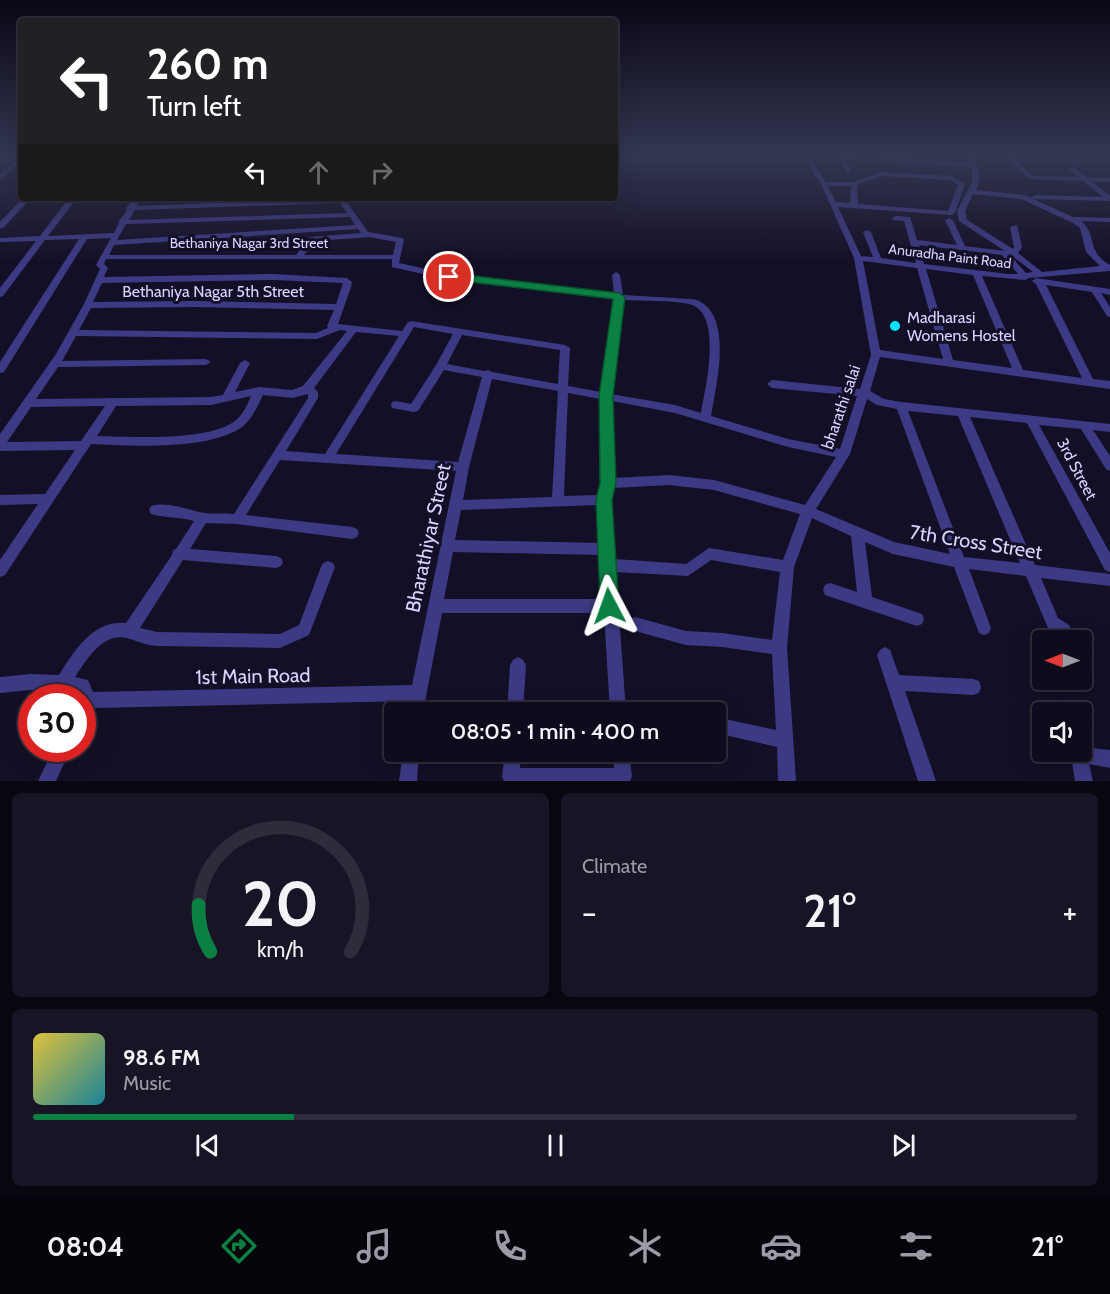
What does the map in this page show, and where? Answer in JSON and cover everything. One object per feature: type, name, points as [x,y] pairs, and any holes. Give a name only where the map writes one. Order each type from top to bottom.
[{"type":"street","name":"bharathi salai","points":[[787,781],[779,648],[787,567],[808,511],[844,454],[865,393],[875,353],[858,258],[827,190]]},
{"type":"street","points":[[854,190],[854,206]]},
{"type":"street","points":[[962,190],[950,216],[962,248]]},
{"type":"street","points":[[1089,382],[1040,278],[1014,253],[963,221],[961,211],[973,192],[1022,197],[1072,219],[1084,227],[1090,252],[1108,268]]},
{"type":"street","points":[[1036,197],[1110,199]]},
{"type":"street","points":[[0,226],[24,201]]},
{"type":"street","points":[[0,294],[71,201]]},
{"type":"street","points":[[0,445],[75,333],[100,280],[104,268],[100,265],[135,201]]},
{"type":"street","points":[[130,207],[288,201]]},
{"type":"street","points":[[342,201],[364,234],[398,239],[400,242],[395,256],[395,265],[449,277],[701,304],[706,310],[717,337],[706,416]]},
{"type":"street","points":[[833,204],[950,216]]},
{"type":"street","points":[[122,222],[351,215]]},
{"type":"street","points":[[896,218],[908,219],[949,363]]},
{"type":"street","points":[[1072,219],[1110,220]]},
{"type":"street","points":[[0,240],[84,237],[113,239],[359,227]]},
{"type":"street","points":[[1014,227],[1018,247],[1014,253]]},
{"type":"street","points":[[867,231],[878,261]]},
{"type":"street","points":[[299,256],[312,238],[370,235]]},
{"type":"street","points":[[0,370],[84,237]]},
{"type":"street","points":[[914,242],[1004,253],[1025,277]]},
{"type":"street","name":"Bethaniya Nagar 3rd Street","points":[[104,257],[395,256]]},
{"type":"street","name":"Anuradha Paint Road","points":[[858,258],[1009,277],[1040,278],[1108,268]]},
{"type":"street","points":[[976,273],[1020,372]]},
{"type":"street","points":[[616,275],[619,297],[606,396],[608,483],[604,500],[609,606],[617,702]]},
{"type":"street","points":[[100,280],[251,277],[344,280],[348,284],[332,326],[336,328]]},
{"type":"street","points":[[1009,277],[1040,278],[1110,292]]},
{"type":"street","points":[[1095,290],[1110,314]]},
{"type":"street","name":"Bethaniya Nagar 5th Street","points":[[88,306],[195,304],[338,307]]},
{"type":"street","points":[[75,333],[317,336],[336,328],[408,329],[459,332],[565,348],[561,387],[558,502]]},
{"type":"street","points":[[28,403],[211,401],[259,391],[293,394],[307,388],[354,328]]},
{"type":"street","points":[[328,458],[408,329]]},
{"type":"street","points":[[396,405],[414,408],[441,366],[459,332]]},
{"type":"street","points":[[875,353],[1110,385]]},
{"type":"street","points":[[57,363],[206,362]]},
{"type":"street","points":[[228,396],[245,363]]},
{"type":"street","points":[[441,366],[488,373],[706,416],[788,444],[844,454]]},
{"type":"street","name":"Bharathiyar Street","points":[[416,702],[463,467],[488,373]]},
{"type":"street","points":[[772,384],[865,393],[881,402],[901,406],[1110,428]]},
{"type":"street","points":[[237,519],[313,398],[313,392],[307,388]]},
{"type":"street","points":[[0,445],[132,441],[222,433],[240,423],[259,391]]},
{"type":"street","points":[[0,571],[114,401]]},
{"type":"street","points":[[901,406],[984,628]]},
{"type":"street","points":[[962,412],[1053,623],[1064,630]]},
{"type":"street","name":"3rd Street","points":[[1031,420],[1110,566]]},
{"type":"street","points":[[1084,425],[1110,466]]},
{"type":"street","points":[[276,455],[463,467]]},
{"type":"street","name":"7th Cross Street","points":[[608,483],[669,480],[714,485],[808,511],[893,548],[958,562],[1110,580]]},
{"type":"street","points":[[0,500],[49,499]]},
{"type":"street","points":[[456,505],[604,500]]},
{"type":"street","points":[[155,510],[181,512],[203,518],[237,519],[352,533]]},
{"type":"street","points":[[130,631],[203,518]]},
{"type":"street","points":[[857,531],[865,601]]},
{"type":"street","points":[[448,546],[606,549]]},
{"type":"street","points":[[178,554],[276,562]]},
{"type":"street","points":[[607,565],[688,570],[709,554],[787,567]]},
{"type":"street","points":[[63,682],[97,637],[117,628],[142,637],[157,639],[280,641],[291,638],[304,630],[328,567]]},
{"type":"street","points":[[830,590],[917,619]]},
{"type":"street","points":[[436,606],[609,606]]},
{"type":"street","points":[[635,624],[686,638],[722,640],[779,648]]},
{"type":"street","points":[[885,655],[927,781]]},
{"type":"street","points":[[516,702],[518,665]]},
{"type":"street","points":[[0,685],[63,682],[72,684]]},
{"type":"street","points":[[894,682],[973,687]]},
{"type":"street","name":"1st Main Road","points":[[96,706],[417,693]]},
{"type":"street","points":[[726,727],[784,740]]},
{"type":"street","points":[[1084,781],[1079,756],[1110,759]]},
{"type":"street","points":[[47,781],[56,762]]},
{"type":"street","points":[[408,781],[410,762]]},
{"type":"street","points":[[512,762],[511,777],[566,779],[623,776],[622,762]]},
{"type":"place","name":"Madharasi Womens Hostel","points":[[895,326]]},
{"type":"route","points":[[449,277],[619,297],[606,388],[608,483],[604,500],[609,606]]}]
